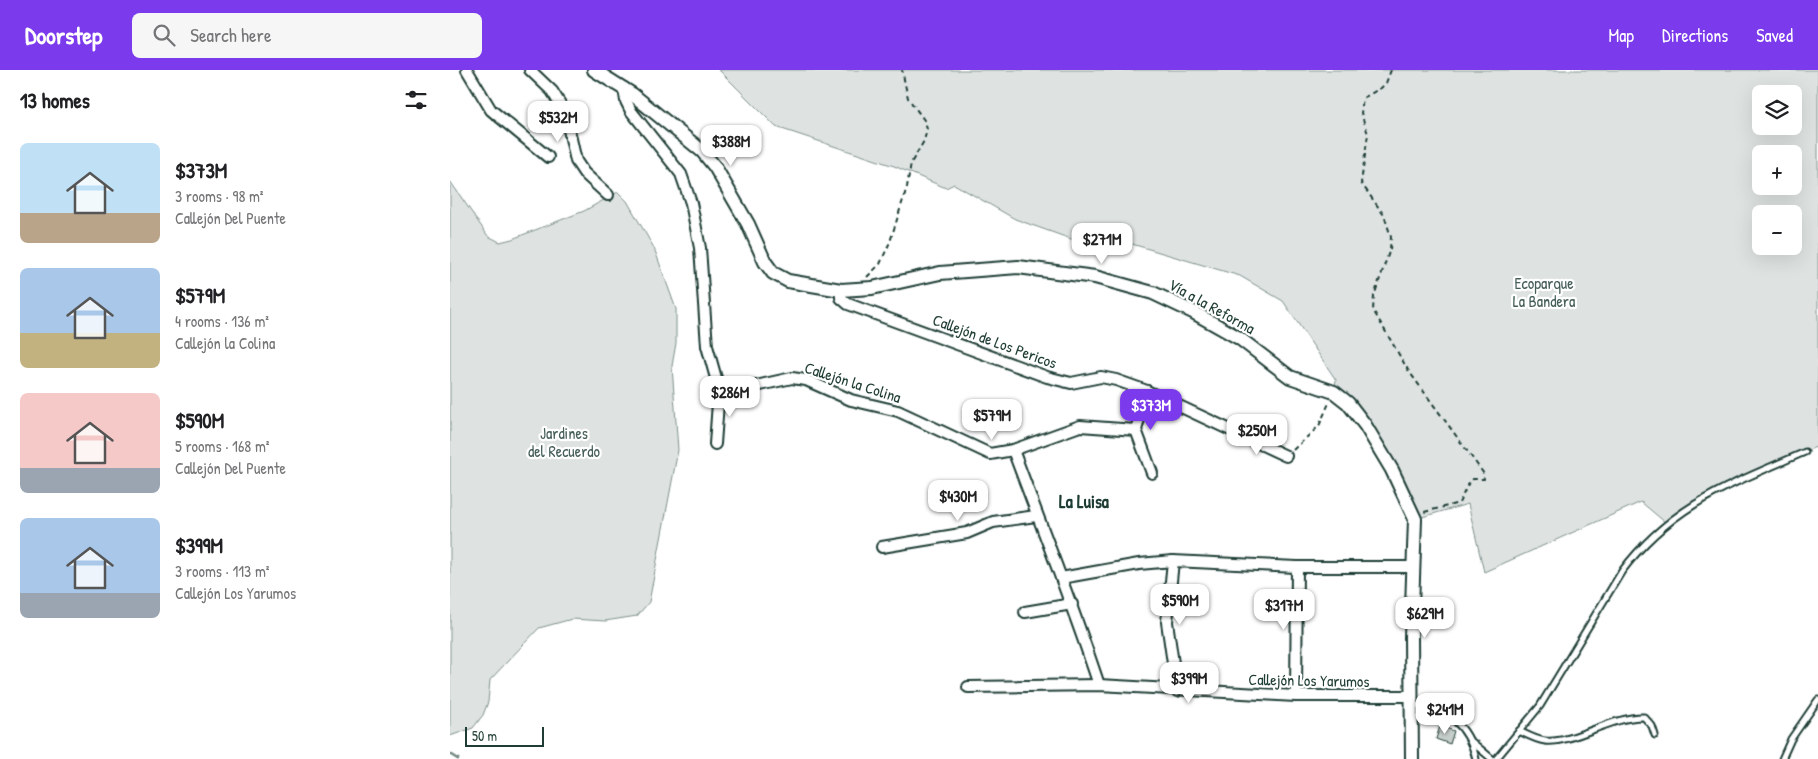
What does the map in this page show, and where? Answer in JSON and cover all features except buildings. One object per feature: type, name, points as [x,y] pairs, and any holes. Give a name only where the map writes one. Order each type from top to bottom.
[{"type":"street","points":[[467,70],[490,110],[548,157]]},
{"type":"street","points":[[530,70],[552,91],[565,112],[576,161],[584,173],[608,195]]},
{"type":"street","name":"Vía a la Reforma","points":[[594,70],[624,88],[702,151],[715,166],[773,273],[788,281],[840,290],[872,288],[940,273],[1018,267],[1095,277],[1153,293],[1239,338],[1290,377],[1334,392],[1348,402],[1365,425],[1414,514],[1410,701],[1412,759]]},
{"type":"street","points":[[624,88],[626,101],[631,111],[681,174],[691,204],[700,248],[707,346],[719,389],[715,444]]},
{"type":"street","name":"Callejón de Los Pericos","points":[[840,290],[841,298],[848,304],[1047,377],[1070,383],[1101,377],[1146,390],[1286,456]]},
{"type":"street","name":"Callejón la Colina","points":[[719,389],[733,391],[792,378],[806,380],[851,400],[898,411],[990,454],[1013,450],[1080,426],[1136,430]]},
{"type":"street","points":[[1146,390],[1136,430],[1152,473]]},
{"type":"street","points":[[1013,450],[1036,516],[1072,604],[1099,685]]},
{"type":"street","points":[[882,547],[967,533],[993,522],[1036,516]]},
{"type":"street","points":[[1061,578],[1139,564],[1173,562],[1297,567],[1414,567]]},
{"type":"street","points":[[1173,562],[1167,622],[1177,691]]},
{"type":"street","points":[[1296,696],[1297,567]]},
{"type":"street","points":[[1025,612],[1072,604]]},
{"type":"street","name":"Callejón Los Yarumos","points":[[968,687],[1099,685],[1177,691],[1410,701]]},
{"type":"lane","points":[[1496,759],[1540,706],[1622,571],[1637,551],[1666,523],[1707,495],[1805,452]]},
{"type":"lane","points":[[1782,759],[1791,739],[1818,700]]},
{"type":"lane","points":[[1410,701],[1441,710],[1455,721],[1472,742],[1492,759]]},
{"type":"lane","points":[[1519,731],[1546,742],[1560,740],[1631,716],[1644,717],[1652,726],[1655,735]]},
{"type":"lane","points":[[1472,742],[1476,759]]},
{"type":"path","points":[[864,279],[880,264],[890,242],[907,186],[911,163],[924,141],[927,129],[924,120],[908,98],[902,70]]},
{"type":"path","points":[[1391,70],[1386,83],[1363,98],[1360,107],[1368,134],[1367,155],[1361,175],[1362,183],[1384,215],[1391,237],[1390,249],[1374,296],[1372,310],[1408,370],[1484,474],[1484,480],[1473,479],[1469,482],[1459,502],[1414,514]]},
{"type":"path","points":[[1286,456],[1319,426],[1334,392]]},
{"type":"green space","name":"Ecoparque La Bandera","points":[[719,70],[1818,70],[1818,446],[1707,495],[1666,523],[1641,502],[1484,572],[1468,504],[1415,519],[1392,470],[1334,392],[1336,380],[1283,301],[1240,276],[1115,239],[1085,244],[1015,219],[954,184],[946,188],[894,166],[776,127]]},
{"type":"green space","name":"Jardines del Recuerdo","points":[[450,181],[488,236],[500,242],[584,211],[618,192],[627,201],[654,248],[676,309],[676,343],[672,366],[678,450],[649,602],[637,616],[605,621],[572,619],[539,628],[490,680],[488,702],[483,715],[473,728],[450,736]]},
{"type":"waterway","points":[[450,754],[458,759]]},
{"type":"district","name":"La Luisa","points":[[1084,502]]}]
